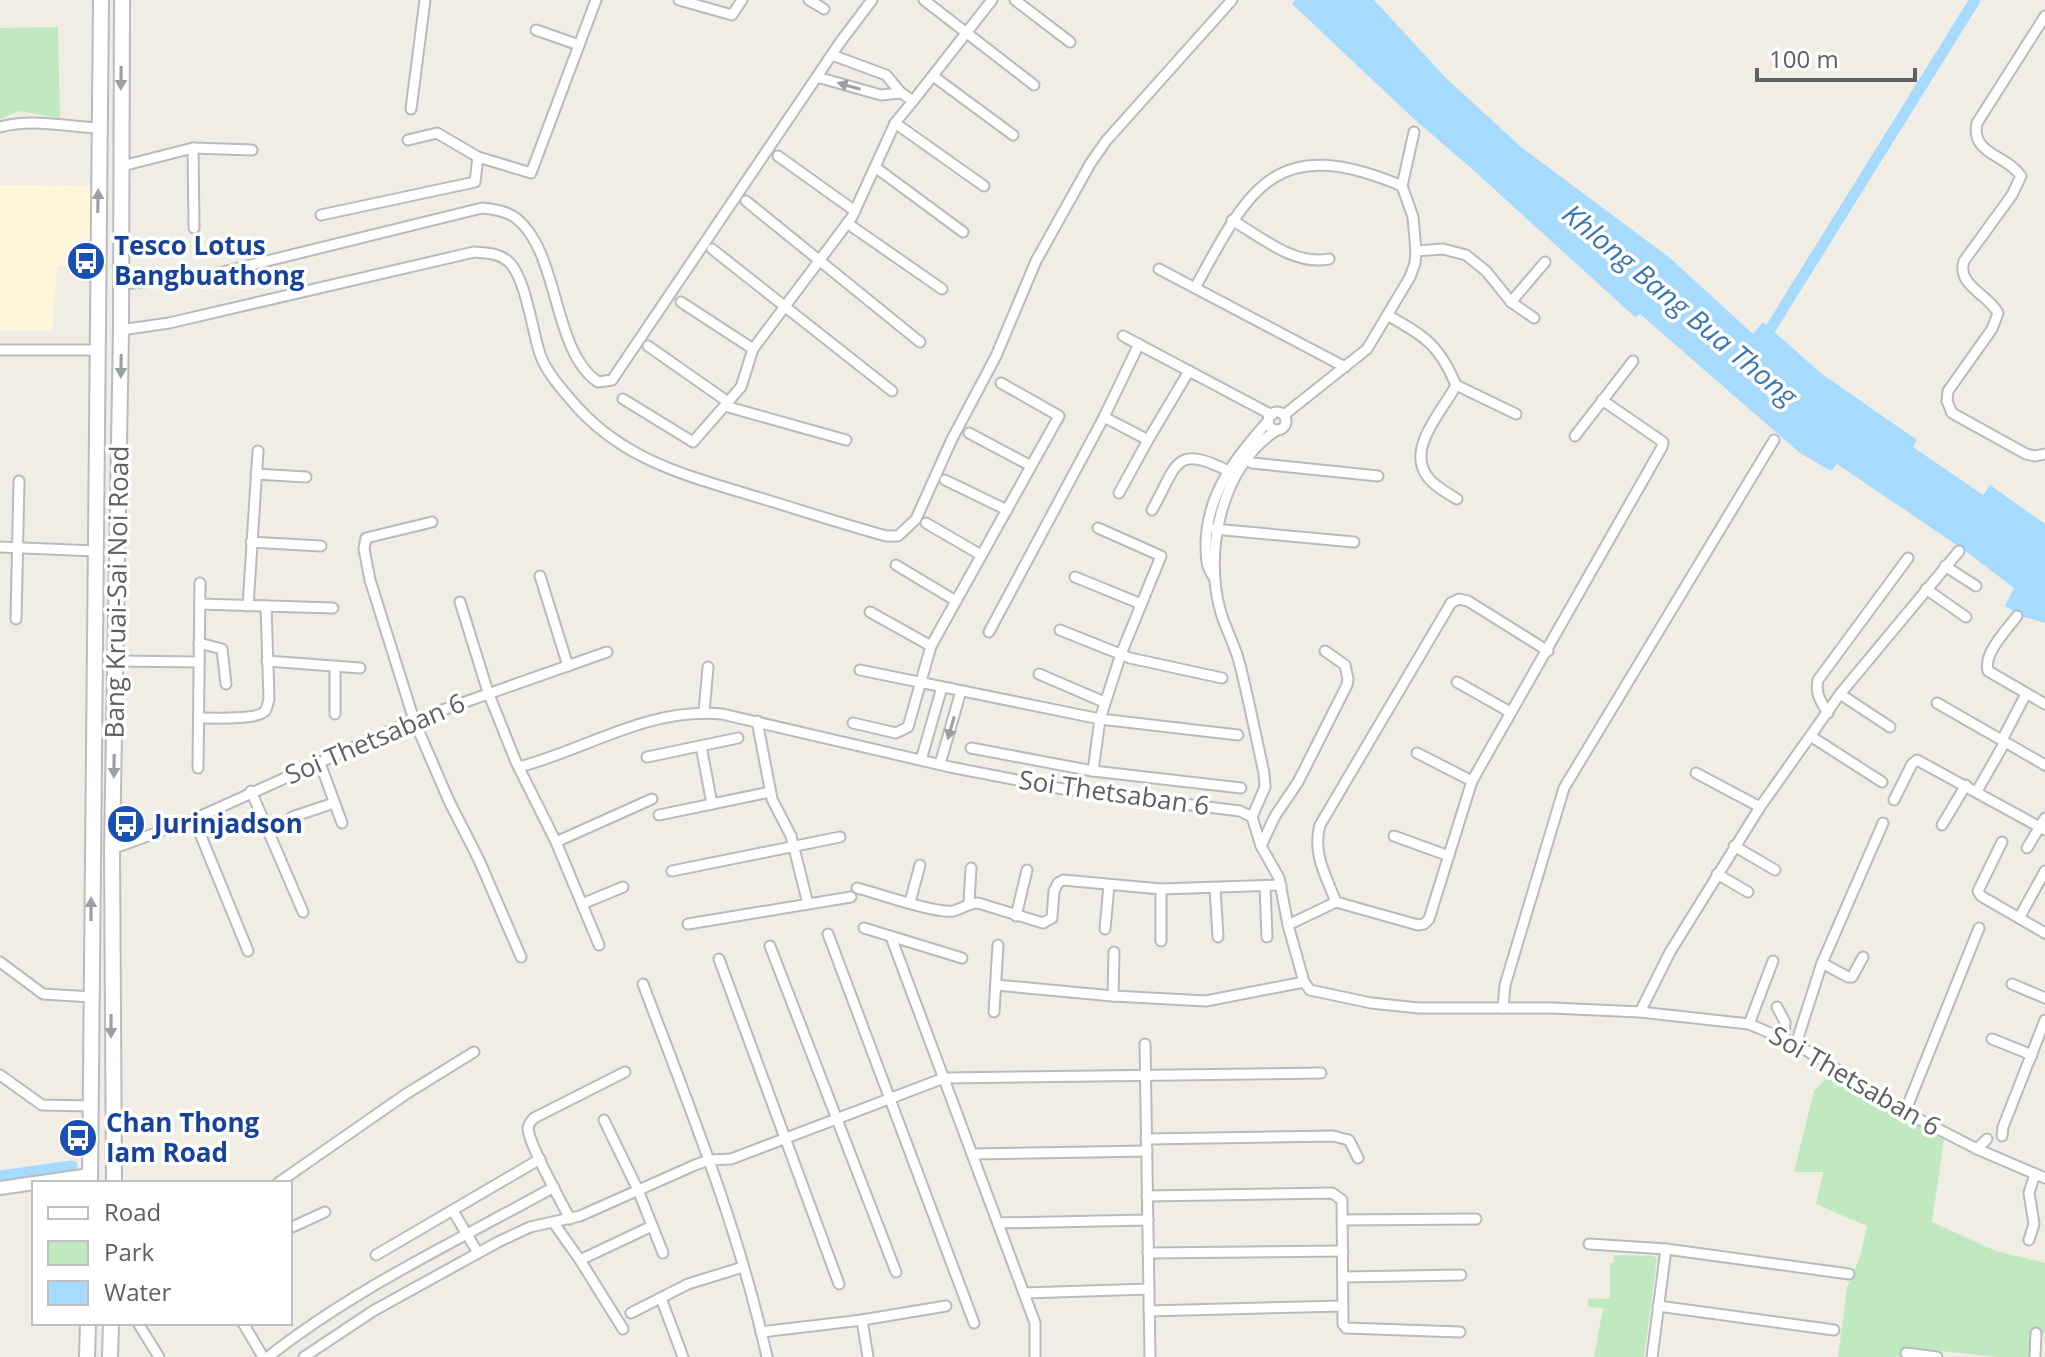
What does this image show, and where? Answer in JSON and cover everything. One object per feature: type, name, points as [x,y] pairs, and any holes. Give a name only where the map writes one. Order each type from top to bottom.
[{"type":"main road","name":"Bang Kruai-Sai Noi Road","points":[[90,1179],[101,0]]},
{"type":"main road","name":"Bang Kruai-Sai Noi Road","points":[[114,1181],[112,849],[122,284],[122,0]]},
{"type":"main road","points":[[91,960],[112,960]]},
{"type":"main road","points":[[87,1357],[88,1325]]},
{"type":"main road","points":[[110,1357],[111,1325]]},
{"type":"street","points":[[411,109],[425,0]]},
{"type":"street","points":[[408,140],[437,133],[478,157],[531,173],[596,0]]},
{"type":"street","points":[[679,0],[732,15],[742,0]]},
{"type":"street","points":[[809,0],[824,9]]},
{"type":"street","points":[[122,284],[198,278],[482,208],[498,210],[517,218],[538,249],[577,357],[586,374],[604,383],[615,376],[872,0]]},
{"type":"street","points":[[924,0],[1034,85]]},
{"type":"street","points":[[623,399],[693,442],[741,387],[753,349],[855,211],[895,123],[992,0]]},
{"type":"street","points":[[1015,0],[1070,42]]},
{"type":"street","points":[[121,330],[169,323],[474,252],[492,253],[507,260],[517,272],[541,358],[570,399],[593,425],[615,442],[639,457],[692,477],[886,536],[898,536],[916,519],[952,439],[996,356],[1036,261],[1090,164],[1106,141],[1232,0]]},
{"type":"street","points":[[2045,16],[1977,123],[1975,133],[1979,146],[2016,168],[2021,176],[2012,195],[1964,261],[1961,270],[1963,277],[1998,313],[1992,329],[1948,391],[1947,401],[1952,413],[2026,454],[2045,454]]},
{"type":"street","points":[[536,30],[579,45]]},
{"type":"street","points":[[832,55],[886,75],[900,92],[913,101]]},
{"type":"street","points":[[933,76],[1013,135]]},
{"type":"street","points":[[817,77],[881,95],[900,92]]},
{"type":"street","points":[[0,127],[31,123],[100,128]]},
{"type":"street","points":[[895,123],[984,186]]},
{"type":"street","points":[[1284,415],[1367,349],[1410,277],[1416,251],[1413,217],[1402,186],[1414,132]]},
{"type":"street","points":[[122,166],[193,148],[252,150]]},
{"type":"street","points":[[193,148],[194,228]]},
{"type":"street","points":[[778,156],[855,211]]},
{"type":"street","points":[[321,215],[475,182],[478,157]]},
{"type":"street","points":[[1195,288],[1232,220],[1261,185],[1278,174],[1302,167],[1332,166],[1356,170],[1402,186]]},
{"type":"street","points":[[875,167],[963,232]]},
{"type":"street","points":[[746,201],[920,342]]},
{"type":"street","points":[[1232,220],[1295,257],[1316,262],[1329,259]]},
{"type":"street","points":[[847,223],[942,289]]},
{"type":"street","points":[[712,249],[892,391]]},
{"type":"street","points":[[1416,251],[1443,249],[1466,255],[1486,271],[1511,302],[1534,318]]},
{"type":"street","points":[[1511,302],[1545,262]]},
{"type":"street","points":[[1159,269],[1345,367]]},
{"type":"street","points":[[681,302],[753,349]]},
{"type":"street","points":[[1389,316],[1434,345],[1456,385],[1516,414]]},
{"type":"street","points":[[1123,336],[1270,418]]},
{"type":"street","points":[[989,632],[1104,417],[1139,344]]},
{"type":"street","points":[[648,346],[726,404],[846,440]]},
{"type":"street","points":[[0,350],[96,350]]},
{"type":"street","points":[[1575,436],[1633,361]]},
{"type":"street","points":[[1119,493],[1189,371]]},
{"type":"street","points":[[853,723],[896,733],[908,727],[931,646],[1059,416],[1001,383]]},
{"type":"street","points":[[1456,385],[1429,429],[1421,456],[1425,474],[1457,499]]},
{"type":"street","points":[[1288,925],[1336,902],[1424,924],[1429,919],[1472,781],[1663,444],[1602,400]]},
{"type":"street","points":[[996,985],[1206,1001],[1304,982],[1288,925],[1281,885],[1261,846],[1252,817],[1265,787],[1264,773],[1239,661],[1220,612],[1215,579],[1206,565],[1214,498],[1270,418],[1278,413],[1284,415]]},
{"type":"street","points":[[1243,458],[1285,425],[1284,415]]},
{"type":"street","points":[[1104,417],[1148,440]]},
{"type":"street","points":[[1270,418],[1271,427],[1277,430]]},
{"type":"street","points":[[969,433],[1031,466]]},
{"type":"street","points":[[1503,1008],[1505,985],[1564,788],[1774,440]]},
{"type":"street","points":[[248,606],[258,451]]},
{"type":"street","points":[[1152,510],[1184,458],[1202,459],[1231,473]]},
{"type":"street","points":[[1243,458],[1252,463],[1378,476]]},
{"type":"street","points":[[256,474],[306,477]]},
{"type":"street","points":[[945,480],[1007,510]]},
{"type":"street","points":[[16,619],[19,481]]},
{"type":"street","points":[[432,522],[366,538],[363,542],[370,580],[414,720],[521,957]]},
{"type":"street","points":[[926,523],[981,555]]},
{"type":"street","points":[[1093,771],[1104,702],[1161,556],[1098,528]]},
{"type":"street","points":[[1211,528],[1354,542]]},
{"type":"street","points":[[251,542],[321,546]]},
{"type":"street","points":[[0,547],[95,551]]},
{"type":"street","points":[[1640,1012],[1670,952],[1760,807],[1840,694],[1959,551]]},
{"type":"street","points":[[1828,713],[1816,689],[1818,680],[1908,558]]},
{"type":"street","points":[[896,565],[956,601]]},
{"type":"street","points":[[1945,566],[1976,586]]},
{"type":"street","points":[[540,576],[568,666]]},
{"type":"street","points":[[1075,577],[1141,604]]},
{"type":"street","points":[[198,768],[200,583]]},
{"type":"street","points":[[1926,589],[1966,617]]},
{"type":"street","points":[[1336,902],[1316,851],[1320,825],[1451,603],[1459,599],[1468,601],[1548,651]]},
{"type":"street","points":[[460,602],[488,692],[607,652]]},
{"type":"street","points":[[200,604],[333,608]]},
{"type":"street","points":[[199,718],[262,715],[267,710],[266,606]]},
{"type":"street","points":[[870,612],[931,646]]},
{"type":"street","points":[[2017,616],[1986,664],[1988,671],[2045,704]]},
{"type":"street","points":[[1060,630],[1121,654],[1222,678]]},
{"type":"street","points":[[199,643],[222,649],[226,684]]},
{"type":"street","points":[[1261,846],[1275,816],[1298,782],[1347,685],[1345,665],[1325,651]]},
{"type":"street","points":[[116,661],[199,662]]},
{"type":"street","points":[[267,661],[360,668]]},
{"type":"street","points":[[335,667],[335,714]]},
{"type":"street","points":[[704,712],[708,667]]},
{"type":"street","points":[[860,670],[1100,719],[1238,735]]},
{"type":"street","points":[[1039,674],[1104,702]]},
{"type":"street","points":[[1457,682],[1510,712]]},
{"type":"street","points":[[921,760],[942,687]]},
{"type":"street","points":[[940,764],[961,691]]},
{"type":"street","name":"Soi Thetsaban 6","points":[[112,849],[194,819],[414,720],[488,692],[519,767],[630,726],[676,714],[704,712],[1063,789],[1240,811],[1252,817]]},
{"type":"street","points":[[1840,694],[1890,727]]},
{"type":"street","points":[[1977,791],[2026,694]]},
{"type":"street","points":[[1937,703],[2045,765]]},
{"type":"street","points":[[757,721],[770,792],[795,847],[808,904]]},
{"type":"street","points":[[1812,737],[1882,782]]},
{"type":"street","points":[[647,757],[738,738]]},
{"type":"street","points":[[701,746],[712,804]]},
{"type":"street","points":[[971,748],[1093,771],[1241,788]]},
{"type":"street","points":[[1417,753],[1472,781]]},
{"type":"street","points":[[1894,800],[1917,760],[2043,825],[2027,848]]},
{"type":"street","points":[[320,763],[342,823]]},
{"type":"street","points":[[519,767],[556,842],[599,945]]},
{"type":"street","points":[[1696,773],[1760,807]]},
{"type":"street","points":[[1942,825],[1966,785]]},
{"type":"street","points":[[251,791],[303,912]]},
{"type":"street","points":[[659,815],[770,792]]},
{"type":"street","points":[[556,842],[652,799]]},
{"type":"street","points":[[292,817],[334,803]]},
{"type":"street","points":[[1258,805],[1275,816]]},
{"type":"street","points":[[194,819],[248,951]]},
{"type":"street","points":[[1796,1044],[1822,963],[1883,823]]},
{"type":"street","points":[[1394,836],[1449,856]]},
{"type":"street","points":[[672,871],[840,837]]},
{"type":"street","points":[[2002,842],[1978,891],[1981,896],[2045,933]]},
{"type":"street","points":[[1734,846],[1775,870]]},
{"type":"street","points":[[910,902],[920,865]]},
{"type":"street","points":[[969,903],[971,868]]},
{"type":"street","points":[[1016,916],[1027,870]]},
{"type":"street","points":[[2019,918],[2045,871]]},
{"type":"street","points":[[1717,874],[1748,892]]},
{"type":"street","points":[[688,924],[808,904],[854,892],[953,911],[969,903],[978,903],[1035,922],[1052,918],[1054,891],[1063,880],[1161,889],[1281,885]]},
{"type":"street","points":[[1105,929],[1109,885]]},
{"type":"street","points":[[1265,886],[1267,937]]},
{"type":"street","points":[[582,904],[623,887]]},
{"type":"street","points":[[1215,888],[1218,937]]},
{"type":"street","points":[[1161,889],[1161,941]]},
{"type":"street","points":[[864,928],[962,958]]},
{"type":"street","points":[[1905,1112],[1979,928]]},
{"type":"street","points":[[828,934],[974,1323]]},
{"type":"street","points":[[891,937],[1035,1323],[1035,1357]]},
{"type":"street","points":[[994,1012],[998,945]]},
{"type":"street","points":[[770,946],[896,1272]]},
{"type":"street","points":[[1113,996],[1114,952]]},
{"type":"street","points":[[1822,963],[1852,977],[1863,957]]},
{"type":"street","points":[[719,959],[839,1284]]},
{"type":"street","points":[[1749,1024],[1773,961]]},
{"type":"street","points":[[0,962],[43,994],[92,997]]},
{"type":"street","name":"Soi Thetsaban 6","points":[[1304,982],[1310,990],[1319,993],[1419,1008],[1640,1012],[1749,1024],[1796,1044],[1905,1112],[1977,1149],[2040,1176]]},
{"type":"street","points":[[643,984],[709,1160],[767,1357]]},
{"type":"street","points":[[2012,984],[2045,998]]},
{"type":"street","points":[[1777,1007],[1785,1022],[1784,1038]]},
{"type":"street","points":[[1997,1158],[1997,1136],[2045,1020]]},
{"type":"street","points":[[1992,1039],[2032,1055]]},
{"type":"street","points":[[1145,1044],[1150,1357]]},
{"type":"street","points":[[281,1181],[406,1094],[474,1052]]},
{"type":"street","points":[[570,1219],[528,1129],[534,1118],[625,1072]]},
{"type":"street","points":[[304,1357],[373,1311],[530,1227],[570,1219],[709,1160],[731,1159],[944,1078],[1321,1073]]},
{"type":"street","points":[[0,1075],[42,1105],[91,1106]]},
{"type":"street","points":[[604,1120],[638,1190],[663,1253]]},
{"type":"street","points":[[1146,1139],[1333,1136],[1349,1140],[1358,1158]]},
{"type":"street","points":[[1977,1149],[1997,1136]]},
{"type":"street","points":[[972,1154],[1147,1151]]},
{"type":"street","points":[[376,1255],[540,1159]]},
{"type":"street","points":[[2029,1240],[2034,1224],[2029,1193],[2040,1176]]},
{"type":"street","points":[[62,1181],[90,1179]]},
{"type":"street","points":[[0,1188],[32,1183]]},
{"type":"street","points":[[244,1325],[265,1357],[362,1291],[554,1187]]},
{"type":"street","points":[[1147,1196],[1332,1193],[1342,1200],[1343,1324],[1350,1329],[1460,1332]]},
{"type":"street","points":[[453,1211],[478,1253]]},
{"type":"street","points":[[292,1227],[325,1212]]},
{"type":"street","points":[[1343,1220],[1476,1219]]},
{"type":"street","points":[[998,1223],[1148,1220]]},
{"type":"street","points":[[553,1222],[623,1329]]},
{"type":"street","points":[[580,1260],[652,1226]]},
{"type":"street","points":[[1589,1244],[1666,1249],[1849,1274]]},
{"type":"street","points":[[1652,1357],[1666,1249]]},
{"type":"street","points":[[1148,1253],[1343,1251]]},
{"type":"street","points":[[631,1313],[688,1284],[743,1267]]},
{"type":"street","points":[[1344,1277],[1461,1275]]},
{"type":"street","points":[[1024,1293],[1149,1289]]},
{"type":"street","points":[[661,1298],[683,1357]]},
{"type":"street","points":[[761,1332],[946,1306]]},
{"type":"street","points":[[1149,1311],[1342,1306]]},
{"type":"street","points":[[1658,1306],[1834,1330]]},
{"type":"street","points":[[862,1320],[868,1357]]},
{"type":"street","points":[[139,1325],[159,1357]]},
{"type":"street","points":[[2035,1357],[2036,1333]]},
{"type":"street","points":[[1906,1353],[1937,1357]]},
{"type":"shaded area","points":[[0,185],[92,186],[90,266],[57,266],[52,330],[0,331]]},
{"type":"green space","points":[[58,27],[60,118],[19,111],[0,119],[0,28]]},
{"type":"green space","points":[[1829,1075],[1944,1140],[1932,1222],[1996,1251],[2045,1263],[2045,1334],[2030,1333],[2030,1357],[1998,1357],[1903,1347],[1901,1357],[1838,1357],[1847,1288],[1860,1257],[1867,1226],[1816,1204],[1823,1172],[1794,1172],[1814,1091]]},
{"type":"green space","points":[[1614,1255],[1654,1256],[1657,1259],[1644,1357],[1594,1357],[1603,1308],[1588,1307],[1588,1298],[1610,1299],[1610,1263],[1613,1263]]},
{"type":"water","name":"Khlong Bang Bua Thong","points":[[1295,0],[1374,0],[1446,78],[1521,147],[1670,258],[1753,334],[1763,322],[1822,374],[1917,440],[1913,447],[1983,495],[1990,485],[2045,524],[2045,623],[2024,617],[2005,606],[2014,588],[1964,550],[1837,464],[1831,471],[1800,453],[1640,314],[1635,317],[1414,119],[1292,4]]},
{"type":"waterway","name":"Khlong Bang Bua Thong","points":[[1764,339],[1975,0]]},
{"type":"waterway","points":[[0,1176],[72,1166]]},
{"type":"place","name":"Tesco Lotus Bangbuathong","points":[[86,261]]},
{"type":"place","name":"Jurinjadson","points":[[126,824]]},
{"type":"place","name":"Chan Thong Iam Road","points":[[78,1138]]}]
